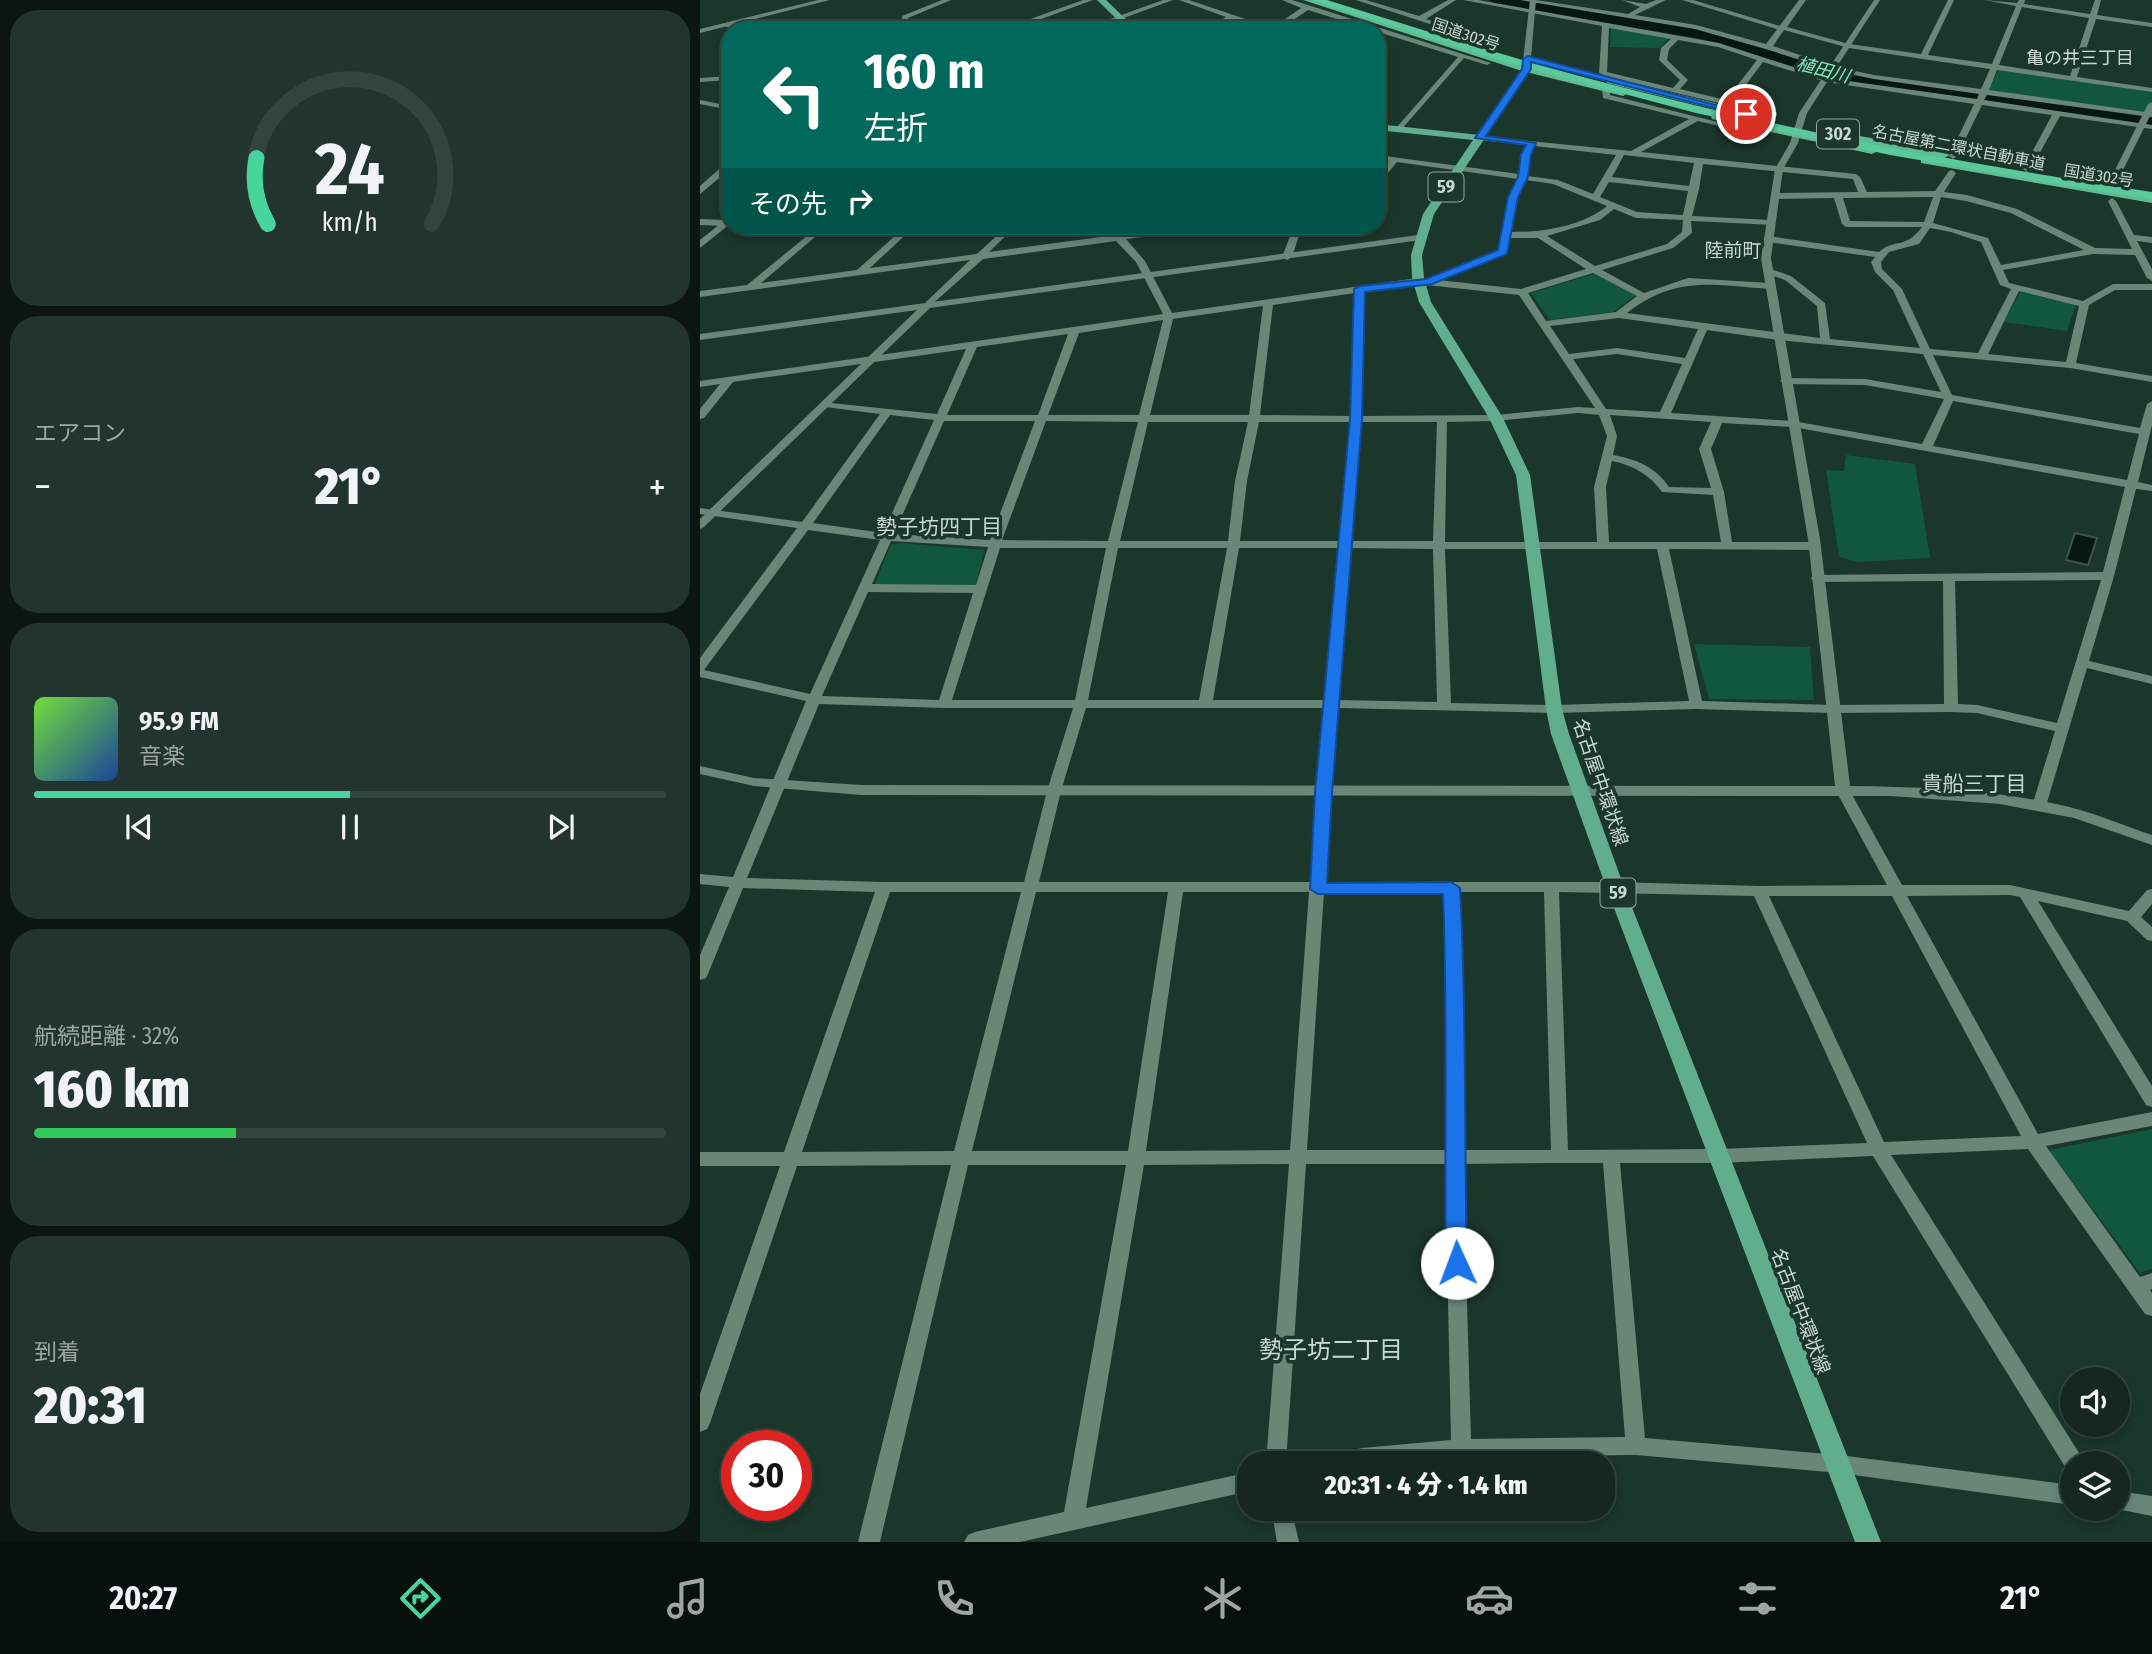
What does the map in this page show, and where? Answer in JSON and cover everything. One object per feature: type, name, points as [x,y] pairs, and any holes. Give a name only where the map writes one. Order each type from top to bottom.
[{"type":"highway","name":"名古屋第二環状自動車道","points":[[1332,0],[1504,54],[1709,108],[1924,153],[2152,189]]},
{"type":"highway","name":"国道302号","points":[[1339,0],[1527,64]]},
{"type":"highway","name":"国道302号","points":[[1307,3],[1346,12],[1363,21]]},
{"type":"highway","name":"名古屋第二環状自動車道","points":[[1307,3],[1371,21]]},
{"type":"highway","name":"名古屋第二環状自動車道","points":[[1386,25],[1703,111],[1921,157],[2152,197]]},
{"type":"highway","name":"国道302号","points":[[1386,30],[1460,52],[1608,81],[1797,131],[1988,172],[2152,197]]},
{"type":"highway","name":"国道302号","points":[[1608,81],[1727,120],[2152,189]]},
{"type":"main road","points":[[1101,0],[1124,21]]},
{"type":"main road","points":[[1386,128],[1480,138]]},
{"type":"main road","name":"名古屋中環状線","points":[[1480,138],[1423,219],[1415,254],[1425,302],[1496,418],[1523,475],[1554,709],[1580,791],[1868,1542]]},
{"type":"street","points":[[740,21],[827,0]]},
{"type":"street","points":[[904,21],[904,17],[947,0]]},
{"type":"street","points":[[1029,21],[1090,0]]},
{"type":"street","points":[[1106,21],[1170,0]]},
{"type":"street","points":[[1182,0],[1244,21]]},
{"type":"street","points":[[1285,0],[1307,3],[1357,21]]},
{"type":"street","points":[[1359,0],[1497,43]]},
{"type":"street","points":[[1420,19],[1453,0]]},
{"type":"street","points":[[1466,0],[1533,5],[1696,27],[1768,47],[1830,74],[1914,83],[2057,114],[2145,119]]},
{"type":"street","points":[[1523,0],[1606,25],[1719,45],[1761,59],[1830,74],[2145,119],[2152,127]]},
{"type":"street","points":[[1625,0],[1646,6]]},
{"type":"street","points":[[1628,17],[1662,0]]},
{"type":"street","points":[[1685,0],[1849,46],[2152,90]]},
{"type":"street","points":[[1768,47],[1803,0]]},
{"type":"street","points":[[1877,0],[1803,113],[1779,169],[1766,258],[1814,546],[1843,791],[2033,1142],[2144,1284],[2152,1308]]},
{"type":"street","points":[[1923,57],[1951,0]]},
{"type":"street","points":[[1987,0],[2152,24]]},
{"type":"street","points":[[2073,78],[2098,0]]},
{"type":"street","points":[[1284,21],[1307,3]]},
{"type":"street","points":[[1953,156],[2021,3]]},
{"type":"street","points":[[1533,5],[1527,64],[1480,138],[1856,177],[1864,195]]},
{"type":"street","points":[[1224,21],[1231,17]]},
{"type":"street","points":[[1606,25],[1603,73],[1608,81],[1606,96],[1757,133]]},
{"type":"street","points":[[700,31],[721,26]]},
{"type":"street","points":[[1386,29],[1394,36]]},
{"type":"street","points":[[1386,32],[1429,47],[1460,52],[1487,64]]},
{"type":"street","points":[[1386,39],[1394,36]]},
{"type":"street","points":[[1675,90],[1684,80],[1663,60],[1667,45],[1677,37]]},
{"type":"street","points":[[1400,129],[1460,52]]},
{"type":"street","points":[[1728,103],[1761,59]]},
{"type":"street","points":[[700,80],[721,79]]},
{"type":"street","points":[[1914,83],[1934,80],[1987,82]]},
{"type":"street","points":[[1608,81],[1675,90],[1774,114]]},
{"type":"street","points":[[700,102],[721,105]]},
{"type":"street","points":[[2113,182],[2152,104]]},
{"type":"street","points":[[2027,169],[2057,114]]},
{"type":"street","points":[[1634,153],[1699,120],[1727,120]]},
{"type":"street","points":[[700,384],[1422,281],[1503,251],[1513,197],[1523,177],[1526,154],[1532,143]]},
{"type":"street","points":[[1595,199],[1622,152]]},
{"type":"street","points":[[1386,158],[1555,182],[1636,215],[1771,223]]},
{"type":"street","points":[[1386,171],[1395,159]]},
{"type":"street","points":[[1422,281],[1522,292],[1670,246],[1687,233],[1687,218],[1699,161]]},
{"type":"street","points":[[700,191],[721,171]]},
{"type":"street","points":[[1769,239],[1879,255],[1916,242],[1928,225],[1938,194],[1952,173]]},
{"type":"street","points":[[713,179],[721,179]]},
{"type":"street","points":[[1606,179],[1695,188]]},
{"type":"street","points":[[1775,196],[1938,194],[1989,202],[2014,211],[2093,251]]},
{"type":"street","points":[[1838,195],[1846,225],[1894,222],[1928,225],[1961,229],[1985,240],[2000,268],[2005,285],[2084,304],[2113,287],[2152,287]]},
{"type":"street","points":[[2112,201],[2149,267],[2152,278]]},
{"type":"street","points":[[1506,235],[1540,235],[1597,218],[1612,207]]},
{"type":"street","points":[[700,222],[721,221]]},
{"type":"street","points":[[700,245],[721,226]]},
{"type":"street","points":[[750,287],[813,235]]},
{"type":"street","points":[[859,272],[901,235]]},
{"type":"street","points":[[700,525],[1002,235]]},
{"type":"street","points":[[869,1542],[961,1159],[1054,791],[1081,703],[1112,544],[1169,316],[1148,276],[1127,245],[1114,235]]},
{"type":"street","points":[[700,293],[1134,235]]},
{"type":"street","points":[[1287,257],[1295,235]]},
{"type":"street","points":[[1540,235],[1594,270],[1643,296]]},
{"type":"street","points":[[2131,237],[2152,240]]},
{"type":"street","points":[[700,337],[1418,238]]},
{"type":"street","points":[[2000,268],[2093,251],[2139,252]]},
{"type":"street","points":[[1879,255],[1876,261],[1878,270],[1897,289],[1949,399]]},
{"type":"street","points":[[1768,271],[1788,278],[1822,305],[1825,342]]},
{"type":"street","points":[[1619,315],[1643,296],[1688,281],[1770,286]]},
{"type":"street","points":[[1982,355],[2016,288]]},
{"type":"street","points":[[1277,1451],[1324,793],[1356,419],[1360,289]]},
{"type":"street","points":[[1522,292],[1603,412],[1612,436],[1600,487],[1602,544]]},
{"type":"street","points":[[1205,705],[1234,545],[1241,481],[1255,419],[1268,302]]},
{"type":"street","points":[[2070,365],[2084,304]]},
{"type":"street","points":[[1545,324],[1619,315],[1703,329],[2070,365],[2152,379]]},
{"type":"street","points":[[944,704],[995,544],[1074,329]]},
{"type":"street","points":[[1664,416],[1703,329]]},
{"type":"street","points":[[700,974],[814,699],[973,345]]},
{"type":"street","points":[[1567,357],[1617,351],[1688,362]]},
{"type":"street","points":[[700,416],[730,379]]},
{"type":"street","points":[[1785,381],[1865,382],[2143,432]]},
{"type":"street","points":[[1926,448],[1949,399]]},
{"type":"street","points":[[825,404],[941,418],[1041,419],[1442,419],[1496,418],[1578,410],[1793,424],[2152,488]]},
{"type":"street","points":[[2039,806],[2108,576],[2152,404]]},
{"type":"street","points":[[700,667],[886,413]]},
{"type":"street","points":[[1442,419],[1439,544],[1444,706]]},
{"type":"street","points":[[1718,419],[1705,449],[1718,492],[1727,545]]},
{"type":"street","points":[[1607,457],[1628,460],[1660,480],[1666,490],[1718,492]]},
{"type":"street","points":[[700,511],[886,537],[995,544],[1814,546]]},
{"type":"street","points":[[1662,544],[1696,705]]},
{"type":"street","points":[[1817,578],[2108,576]]},
{"type":"street","points":[[1950,577],[1951,708]]},
{"type":"street","points":[[863,588],[980,589]]},
{"type":"street","points":[[2082,663],[2152,680]]},
{"type":"street","points":[[700,673],[814,699],[944,704],[1331,704],[1554,709],[1696,705],[1833,709],[1951,708],[1977,709],[2063,729]]},
{"type":"street","points":[[700,770],[754,782],[861,790],[1324,793],[1843,791],[2000,799],[2077,814],[2152,840]]},
{"type":"street","points":[[700,879],[738,883],[884,887],[2010,890],[2132,917],[2152,936]]},
{"type":"street","points":[[700,1423],[884,887]]},
{"type":"street","points":[[1073,1520],[1136,1158],[1176,887]]},
{"type":"street","points":[[1550,887],[1560,1158]]},
{"type":"street","points":[[1451,888],[1456,976],[1454,1158],[1461,1448]]},
{"type":"street","points":[[1759,891],[1879,1150],[2067,1451]]},
{"type":"street","points":[[2025,893],[2152,1100]]},
{"type":"street","points":[[2132,917],[2152,894]]},
{"type":"street","points":[[700,1159],[1718,1156],[2033,1142],[2152,1119]]},
{"type":"street","points":[[1611,1158],[1636,1447]]},
{"type":"street","points":[[1428,1451],[1461,1448],[1636,1447],[1839,1464],[2060,1493]]},
{"type":"street","points":[[975,1542],[1237,1484]]},
{"type":"street","points":[[2130,1503],[2152,1506]]},
{"type":"street","points":[[1284,1521],[1288,1542]]},
{"type":"green space","points":[[1611,28],[1669,38],[1659,48],[1610,47]]},
{"type":"green space","points":[[1999,70],[2152,92],[2152,114],[1987,90]]},
{"type":"green space","points":[[1594,274],[1636,295],[1613,312],[1550,320],[1531,293]]},
{"type":"green space","points":[[2020,292],[2076,305],[2067,331],[2004,322]]},
{"type":"green space","points":[[1846,455],[1915,464],[1930,558],[1857,562],[1839,557],[1826,470],[1844,471]]},
{"type":"green space","points":[[900,543],[984,550],[976,585],[877,586],[875,583],[891,545]]},
{"type":"green space","points":[[1694,644],[1810,647],[1814,700],[1709,699]]},
{"type":"green space","points":[[2152,1129],[2152,1269],[2140,1273],[2049,1150]]},
{"type":"shaded area","points":[[2075,533],[2097,538],[2088,565],[2066,560]]},
{"type":"waterway","name":"植田川","points":[[1497,0],[1706,35],[1841,78],[2152,123]]},
{"type":"district","name":"亀の井三丁目","points":[[2080,58]]},
{"type":"district","name":"陸前町","points":[[1733,250]]},
{"type":"district","name":"勢子坊四丁目","points":[[939,527]]},
{"type":"district","name":"貴船三丁目","points":[[1974,784]]},
{"type":"district","name":"勢子坊二丁目","points":[[1331,1350]]},
{"type":"route","points":[[1457,1263],[1454,1158],[1456,976],[1451,888],[1318,889],[1356,419],[1360,289],[1417,281],[1428,282],[1503,251],[1513,197],[1523,177],[1526,154],[1532,143],[1480,138],[1526,69],[1528,59],[1746,114]]}]
